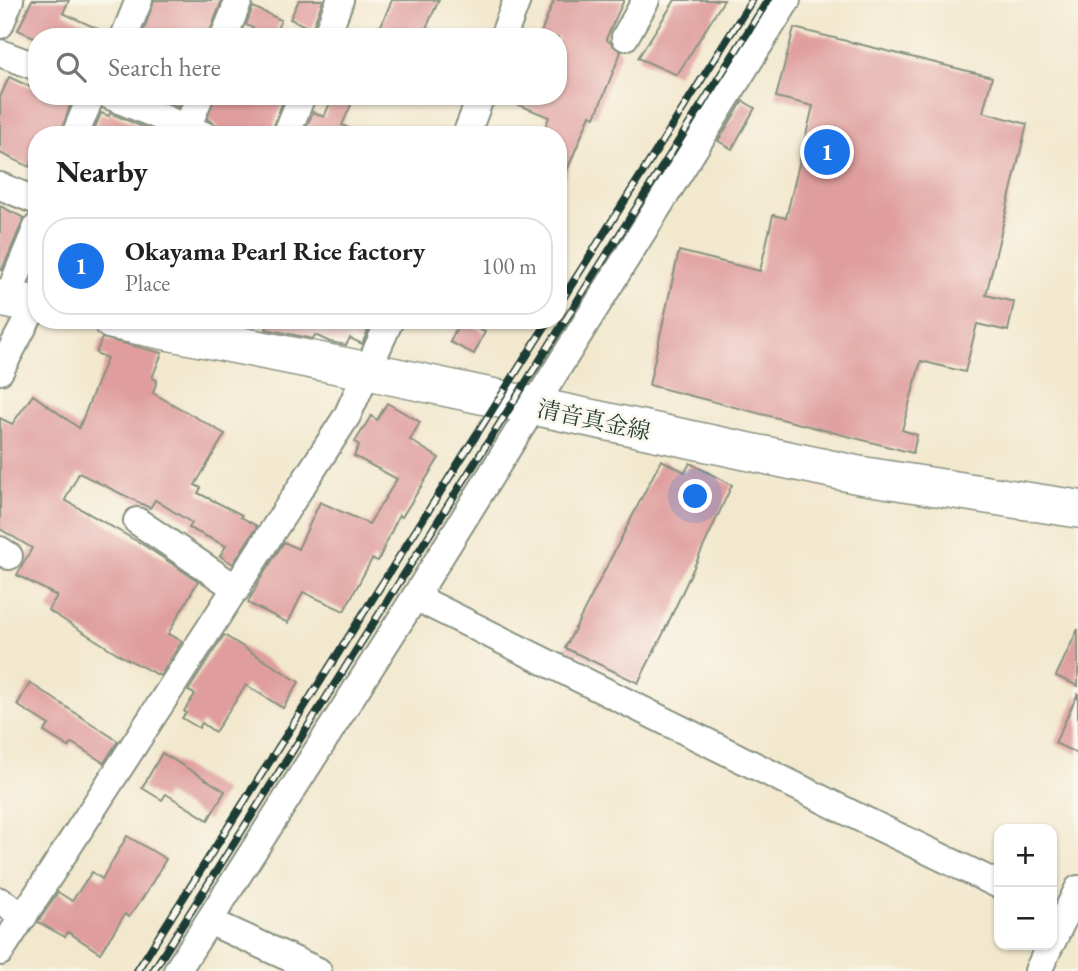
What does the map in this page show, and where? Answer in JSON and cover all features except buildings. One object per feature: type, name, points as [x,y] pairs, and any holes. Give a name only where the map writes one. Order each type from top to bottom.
[{"type":"main road","name":"清音真金線","points":[[156,329],[859,475],[1078,509]]},
{"type":"street","points":[[0,25],[10,0]]},
{"type":"street","points":[[128,28],[139,0]]},
{"type":"street","points":[[228,28],[239,0]]},
{"type":"street","points":[[329,28],[340,0]]},
{"type":"street","points":[[625,37],[646,0]]},
{"type":"street","points":[[177,971],[415,597],[787,0]]},
{"type":"street","points":[[506,28],[515,1]]},
{"type":"street","points":[[0,53],[28,64]]},
{"type":"street","points":[[79,126],[87,105]]},
{"type":"street","points":[[132,105],[184,126]]},
{"type":"street","points":[[197,126],[199,105]]},
{"type":"street","points":[[290,126],[298,105]]},
{"type":"street","points":[[469,126],[478,105]]},
{"type":"street","points":[[0,186],[28,197]]},
{"type":"street","points":[[0,371],[28,267]]},
{"type":"street","points":[[0,952],[347,416],[386,329]]},
{"type":"street","points":[[137,521],[237,589]]},
{"type":"street","points":[[415,597],[994,883]]},
{"type":"street","points":[[1058,913],[1078,889]]},
{"type":"street","points":[[0,901],[24,916]]},
{"type":"street","points":[[209,921],[318,971]]},
{"type":"street","points":[[1038,971],[1048,950]]},
{"type":"railway","points":[[567,292],[752,0]]},
{"type":"railway","points":[[567,317],[768,0]]},
{"type":"railway","points":[[137,971],[543,329]]},
{"type":"railway","points":[[153,971],[560,329]]},
{"type":"place","name":"Okayama Pearl Rice factory","points":[[827,152]]}]
